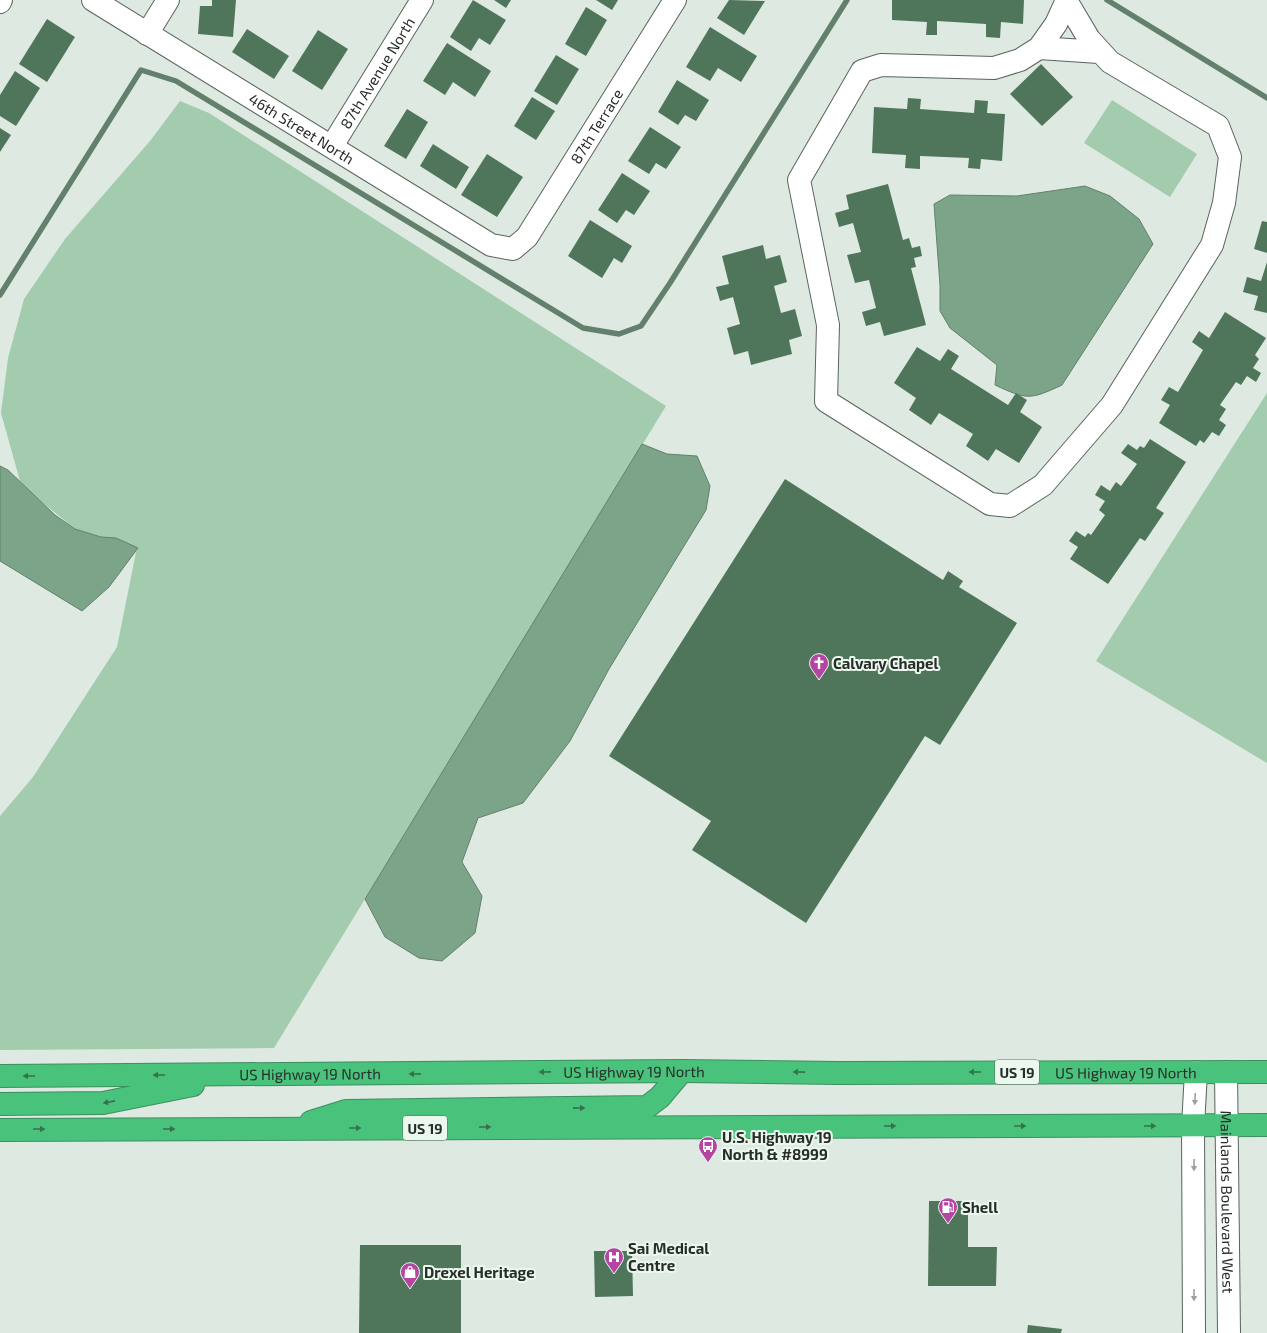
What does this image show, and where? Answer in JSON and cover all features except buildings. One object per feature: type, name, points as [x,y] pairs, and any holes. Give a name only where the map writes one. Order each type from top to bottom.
[{"type":"highway","name":"US Highway 19 North","points":[[0,1076],[682,1071],[1267,1072]]},
{"type":"highway","points":[[291,1128],[346,1110],[647,1107],[660,1097],[682,1071]]},
{"type":"highway","points":[[0,1104],[103,1103],[243,1075]]},
{"type":"highway","name":"US 19","points":[[0,1130],[1267,1126]]},
{"type":"street","name":"46th Street North","points":[[93,0],[491,245],[513,249]]},
{"type":"street","points":[[147,34],[168,0]]},
{"type":"street","name":"87th Avenue North","points":[[332,146],[422,0]]},
{"type":"street","name":"87th Terrace","points":[[513,249],[527,237],[675,0]]},
{"type":"street","points":[[1067,1],[1089,39],[1099,52],[1110,62],[1218,126],[1230,157],[1224,203],[1212,245],[1112,405],[1043,485],[1010,506],[990,504],[826,401],[828,325],[799,180],[862,70],[881,65],[994,68],[1020,60],[1039,48],[1056,24],[1067,1]]},
{"type":"street","points":[[1039,48],[1099,52]]},
{"type":"street","points":[[1194,1333],[1193,1126],[1196,1072]]},
{"type":"street","name":"Mainlands Boulevard West","points":[[1226,1072],[1228,1126],[1229,1333]]},
{"type":"shaded area","points":[[1112,100],[1197,154],[1170,197],[1084,143]]},
{"type":"shaded area","points":[[180,101],[209,113],[666,406],[274,1048],[0,1050],[0,816],[33,777],[117,647],[136,552],[138,549],[116,538],[101,537],[75,529],[37,498],[20,481],[1,413],[8,358],[24,299],[65,239],[150,141]]},
{"type":"shaded area","points":[[1085,186],[1110,196],[1139,219],[1153,244],[1062,385],[1035,396],[1022,396],[995,385],[997,365],[950,328],[940,311],[940,285],[934,204],[950,195],[1017,196]]},
{"type":"shaded area","points":[[1267,393],[1267,763],[1096,661]]},
{"type":"shaded area","points":[[642,444],[667,454],[697,456],[710,486],[706,510],[609,669],[570,741],[523,803],[478,818],[462,862],[482,896],[475,933],[442,961],[419,958],[385,937],[365,899]]},
{"type":"shaded area","points":[[0,466],[8,470],[55,515],[75,529],[101,537],[116,538],[138,548],[109,587],[82,611],[0,561]]},
{"type":"waterway","points":[[0,295],[141,70],[176,81],[583,328],[619,334],[641,326],[670,283],[847,0]]},
{"type":"waterway","points":[[1107,0],[1267,98]]},
{"type":"place","name":"Calvary Chapel","points":[[819,680]]},
{"type":"place","name":"U.S. Highway 19 North & #8999","points":[[708,1163]]},
{"type":"place","name":"Shell","points":[[948,1224]]},
{"type":"place","name":"Sai Medical Centre","points":[[614,1274]]},
{"type":"place","name":"Drexel Heritage","points":[[410,1289]]}]
